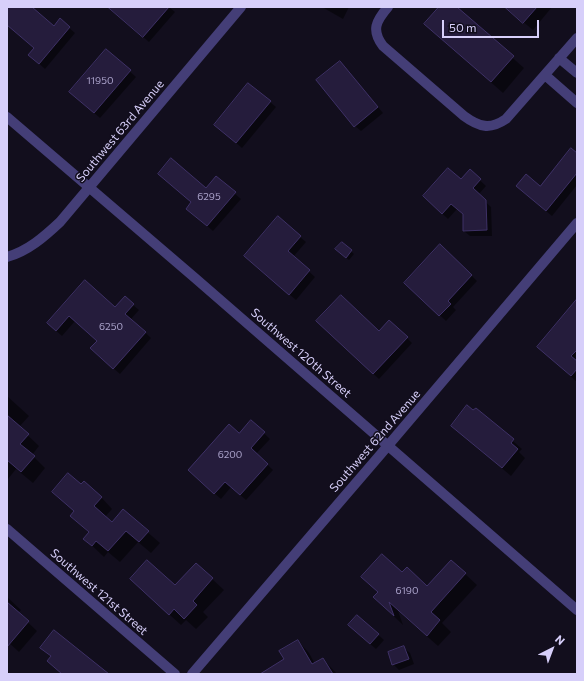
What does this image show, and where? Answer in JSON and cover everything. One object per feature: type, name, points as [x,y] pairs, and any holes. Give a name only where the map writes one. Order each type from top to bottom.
[{"type":"street","name":"Southwest 63rd Avenue","points":[[7,257],[25,250],[49,233],[77,203],[241,7]]},
{"type":"street","points":[[388,7],[379,20],[375,32],[379,40],[393,55],[464,116],[477,124],[485,126],[499,124],[506,119],[577,38]]},
{"type":"street","points":[[559,58],[577,74]]},
{"type":"street","points":[[545,75],[577,103]]},
{"type":"street","name":"Southwest 120th Street","points":[[7,117],[577,610]]},
{"type":"street","name":"Southwest 62nd Avenue","points":[[192,674],[577,223]]},
{"type":"street","name":"Southwest 121st Street","points":[[7,529],[175,674]]},
{"type":"building","points":[[7,7],[32,7],[54,26],[60,18],[70,27],[39,64],[28,55],[34,48],[7,25]]},
{"type":"building","points":[[108,7],[169,7],[143,37]]},
{"type":"building","points":[[439,7],[457,7],[514,56],[491,82],[424,24]]},
{"type":"building","points":[[505,7],[537,7],[523,23]]},
{"type":"building","points":[[106,49],[131,70],[94,113],[69,92]]},
{"type":"building","points":[[340,61],[378,107],[354,127],[316,80]]},
{"type":"building","points":[[248,83],[271,101],[236,143],[214,125]]},
{"type":"building","points":[[571,148],[577,153],[577,173],[546,211],[516,186],[526,174],[540,186]]},
{"type":"building","points":[[171,158],[206,188],[216,176],[236,192],[207,226],[186,209],[191,202],[158,174]]},
{"type":"building","points":[[448,168],[461,179],[470,169],[481,179],[473,188],[486,200],[487,230],[463,231],[463,214],[451,204],[442,214],[423,196]]},
{"type":"building","points":[[278,216],[301,236],[288,251],[310,270],[289,295],[244,256]]},
{"type":"building","points":[[342,242],[352,250],[346,258],[335,249]]},
{"type":"building","points":[[440,244],[472,275],[448,301],[451,304],[439,316],[404,283]]},
{"type":"building","points":[[85,280],[115,307],[125,296],[134,304],[125,314],[146,332],[113,369],[90,348],[97,341],[69,316],[56,331],[47,323]]},
{"type":"building","points":[[341,295],[379,331],[389,320],[408,337],[373,374],[316,321]]},
{"type":"building","points":[[577,299],[577,350],[571,356],[577,361],[577,369],[571,376],[537,347]]},
{"type":"building","points":[[467,405],[473,410],[476,408],[514,439],[511,443],[518,449],[502,468],[451,426]]},
{"type":"building","points":[[7,415],[29,434],[20,444],[35,456],[21,472],[7,460]]},
{"type":"building","points":[[251,420],[265,432],[251,448],[268,464],[240,495],[225,482],[214,494],[188,470],[229,424],[239,433]]},
{"type":"building","points":[[68,473],[81,484],[84,481],[102,497],[94,506],[112,522],[123,509],[149,531],[139,542],[126,531],[108,551],[96,541],[92,546],[83,539],[89,532],[70,516],[74,511],[52,492]]},
{"type":"building","points":[[382,554],[402,572],[407,567],[427,586],[451,560],[466,573],[431,612],[440,620],[427,636],[389,602],[394,616],[373,597],[378,592],[361,577]]},
{"type":"building","points":[[147,560],[175,585],[196,563],[213,578],[193,601],[197,605],[184,619],[174,609],[169,615],[130,579]]},
{"type":"building","points":[[7,602],[29,621],[7,647]]},
{"type":"building","points":[[357,615],[379,634],[370,644],[348,625]]},
{"type":"building","points":[[54,630],[109,674],[62,674],[47,661],[51,656],[40,648]]},
{"type":"building","points":[[298,640],[312,664],[323,658],[333,674],[260,674],[284,659],[279,651]]},
{"type":"building","points":[[404,646],[409,659],[392,665],[388,652]]}]
